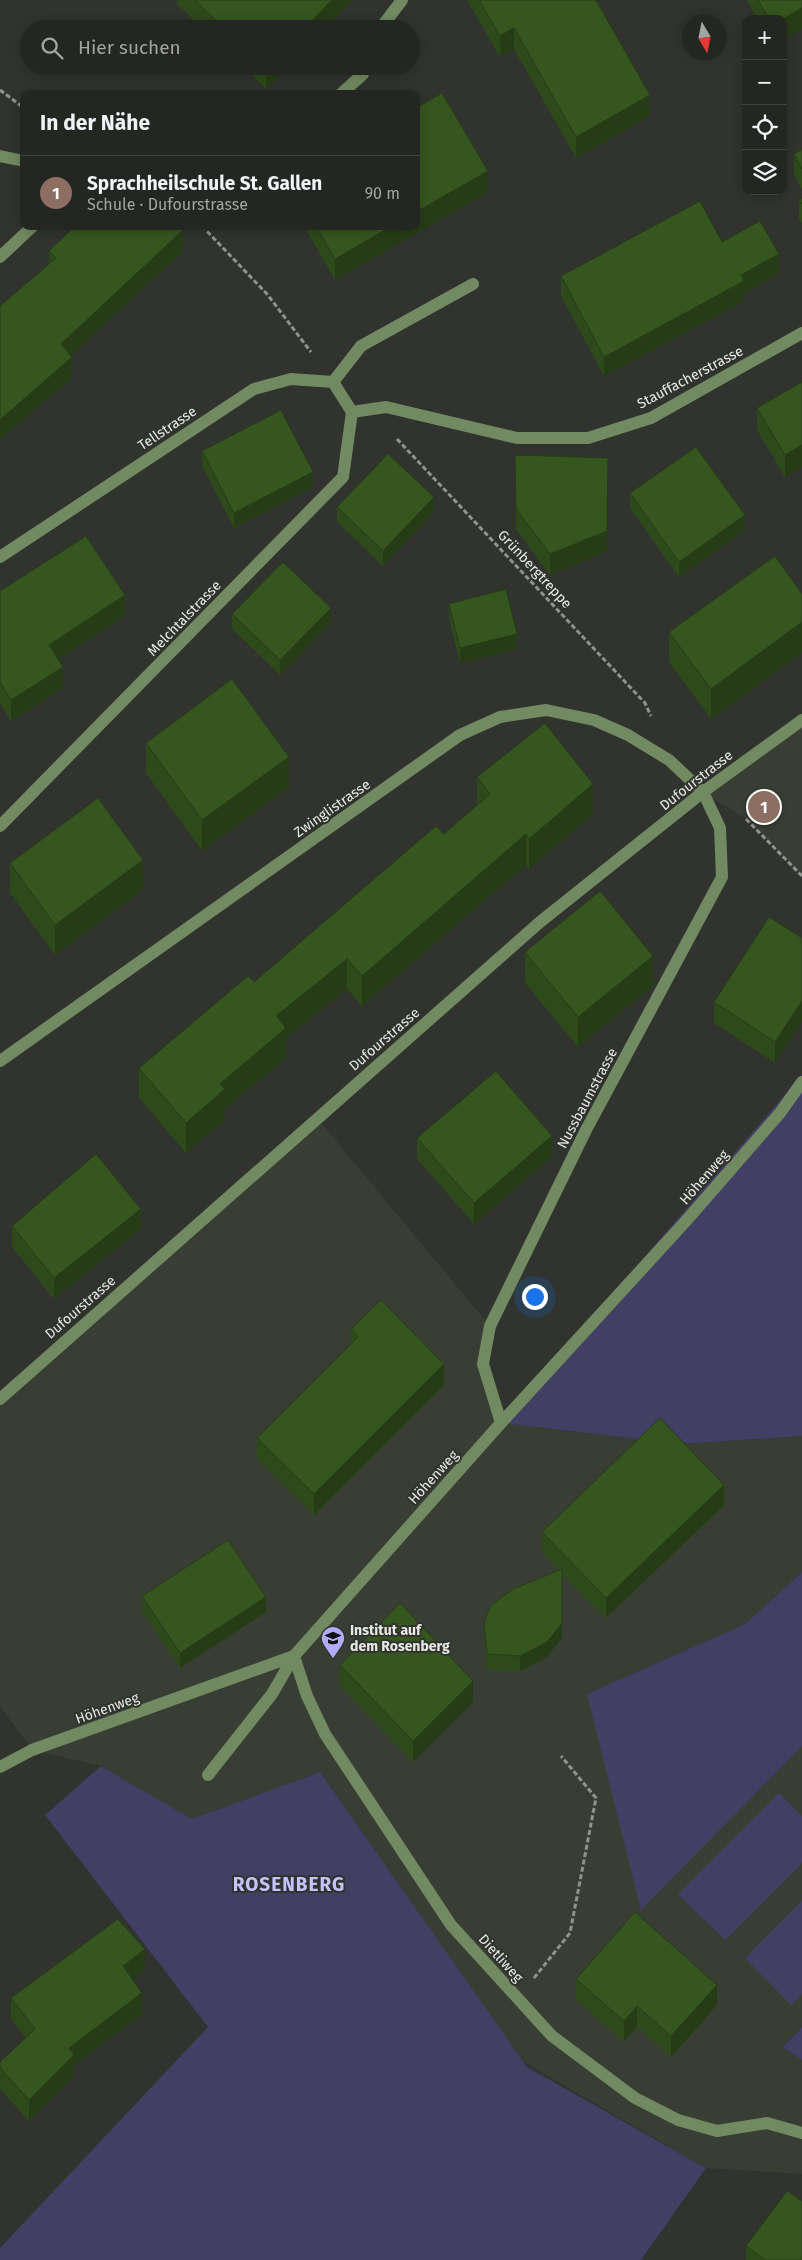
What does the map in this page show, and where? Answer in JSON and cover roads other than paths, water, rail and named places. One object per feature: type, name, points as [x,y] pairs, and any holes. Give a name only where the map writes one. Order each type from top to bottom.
[{"type":"street","points":[[387,20],[402,0]]},
{"type":"street","points":[[345,90],[362,75]]},
{"type":"street","points":[[0,156],[20,160]]},
{"type":"street","points":[[0,257],[29,230]]},
{"type":"street","points":[[352,412],[333,382],[362,346],[473,284]]},
{"type":"street","name":"Stauffacherstrasse","points":[[352,412],[386,407],[517,438],[588,438],[651,418],[802,333]]},
{"type":"street","name":"Tellstrasse","points":[[0,557],[254,389],[291,379],[333,382]]},
{"type":"street","name":"Melchtalstrasse","points":[[0,826],[343,477],[352,412]]},
{"type":"street","name":"Zwinglistrasse","points":[[0,1061],[460,735],[500,717],[546,710],[594,720],[628,735],[669,760],[703,792]]},
{"type":"street","name":"Dufourstrasse","points":[[0,1398],[540,922],[703,792],[802,720]]},
{"type":"street","name":"Nussbaumstrasse","points":[[501,1423],[483,1364],[490,1326],[586,1130],[722,877],[720,828],[703,792]]},
{"type":"street","name":"Höhenweg","points":[[0,1768],[32,1750],[294,1656],[501,1423],[691,1214],[780,1113],[802,1082]]},
{"type":"street","points":[[208,1775],[272,1694],[294,1656]]},
{"type":"street","name":"Dietliweg","points":[[294,1656],[307,1696],[325,1734],[451,1925],[552,2036],[634,2098],[678,2120],[717,2131],[767,2123],[802,2133]]},
{"type":"place","name":"Sprachheilschule St. Gallen","points":[[764,807]]},
{"type":"place","name":"Institut auf dem Rosenberg","points":[[333,1659]]},
{"type":"district","name":"ROSENBERG","points":[[289,1884]]}]
